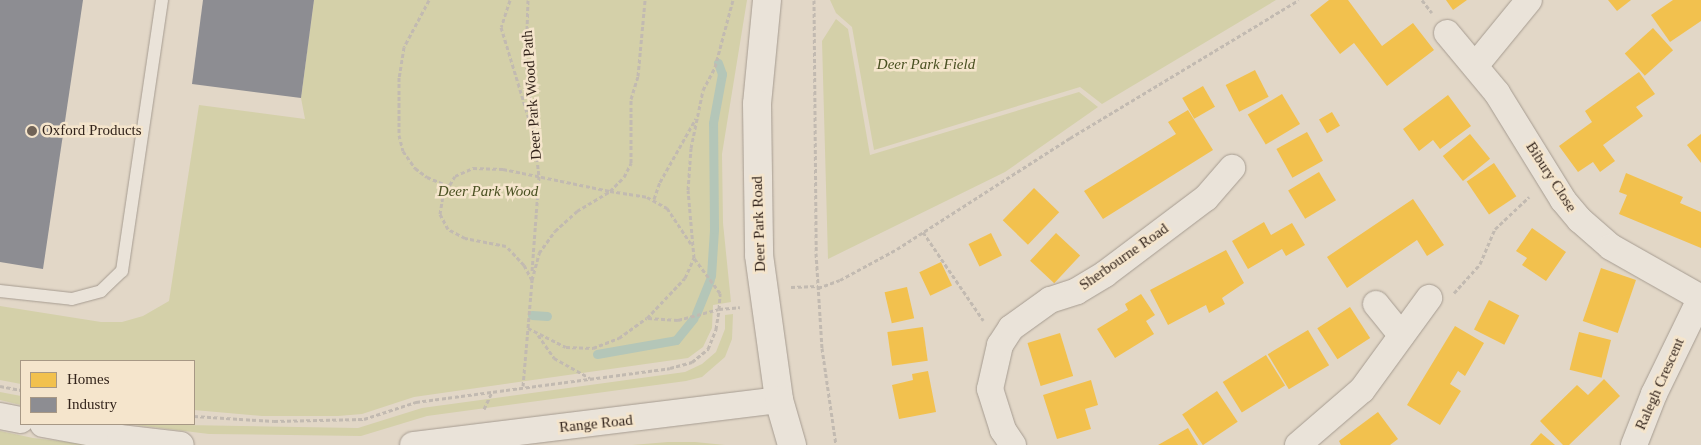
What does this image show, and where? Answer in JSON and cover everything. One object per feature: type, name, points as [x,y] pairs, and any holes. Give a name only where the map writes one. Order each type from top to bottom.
[{"type":"street","name":"Deer Park Road","points":[[767,0],[757,104],[759,254],[779,400],[792,445]]},
{"type":"street","points":[[1475,66],[1529,0]]},
{"type":"street","name":"Bibury Close","points":[[1447,32],[1514,117],[1563,200],[1593,233],[1648,270],[1701,297]]},
{"type":"street","name":"Sherbourne Road","points":[[1013,445],[1003,430],[990,389],[1000,345],[1011,328],[1028,313],[1105,274],[1198,204],[1232,168]]},
{"type":"street","name":"Ralegh Crescent","points":[[1634,445],[1654,394],[1701,297]]},
{"type":"street","points":[[1298,445],[1362,390],[1429,298]]},
{"type":"street","points":[[1376,304],[1401,335]]},
{"type":"street","name":"Range Road","points":[[412,445],[779,400]]},
{"type":"street","points":[[0,416],[20,420]]},
{"type":"street","points":[[48,425],[120,438],[181,445]]},
{"type":"lane","points":[[0,291],[72,299],[101,291],[122,271],[162,0]]},
{"type":"path","points":[[429,0],[404,47],[399,78],[398,135],[404,151],[415,168],[427,178],[448,186]]},
{"type":"path","points":[[510,0],[503,15],[504,46],[532,129]]},
{"type":"path","name":"Deer Park Wood Path","points":[[528,0],[525,33],[532,129],[539,176],[532,280]]},
{"type":"path","points":[[523,386],[532,280],[538,253],[554,231],[577,211],[610,191],[624,177],[631,163],[631,99],[638,76],[646,0]]},
{"type":"path","points":[[528,328],[566,347],[594,348],[619,338],[647,318],[685,278],[694,258],[688,190],[697,118],[733,0]]},
{"type":"path","points":[[814,0],[812,46],[818,287],[822,348],[836,445]]},
{"type":"path","points":[[647,318],[670,321],[719,309],[759,304],[767,289],[818,287],[840,280],[923,232],[1299,0]]},
{"type":"path","points":[[654,199],[660,182],[697,118]]},
{"type":"path","points":[[532,280],[524,265],[506,246],[464,238],[448,229],[440,214],[448,186],[463,170],[473,168],[503,169],[610,191],[629,192],[654,199],[667,208],[693,247]]},
{"type":"path","points":[[1429,298],[1445,304],[1480,264],[1495,229],[1549,178]]},
{"type":"path","points":[[923,232],[1000,345]]},
{"type":"path","points":[[195,416],[274,421],[364,418],[416,402],[523,386],[670,368],[692,362],[708,349],[716,329],[720,294],[694,258]]},
{"type":"path","points":[[538,334],[554,358],[590,378]]},
{"type":"path","points":[[0,386],[20,390]]},
{"type":"green space","name":"Deer Park Wood","points":[[314,0],[747,0],[722,154],[723,223],[731,302],[713,305],[712,328],[703,347],[688,358],[414,397],[362,414],[338,416],[262,416],[195,410],[195,360],[20,360],[20,384],[0,380],[0,306],[101,322],[122,322],[143,316],[169,301],[199,105],[305,119],[301,98]]},
{"type":"green space","name":"Deer Park Field","points":[[830,0],[1276,0],[1102,104],[1080,87],[874,150],[852,27],[836,13]]},
{"type":"green space","points":[[836,19],[848,29],[870,155],[1079,92],[1098,107],[1005,172],[828,259],[822,41]]},
{"type":"green space","points":[[733,314],[732,339],[725,357],[702,377],[686,381],[427,416],[361,436],[209,434],[135,425],[358,428],[422,408],[685,372],[702,364],[716,352],[725,329],[725,315]]},
{"type":"green space","points":[[0,392],[20,396],[20,405],[0,400]]},
{"type":"green space","points":[[0,431],[33,438],[94,445],[0,445]]},
{"type":"green space","points":[[668,442],[725,445],[632,445]]},
{"type":"building: Homes","points":[[1329,0],[1348,0],[1382,46],[1413,23],[1434,50],[1387,86],[1354,43],[1340,54],[1310,15]]},
{"type":"building: Homes","points":[[1446,0],[1467,0],[1453,10]]},
{"type":"building: Homes","points":[[1608,0],[1631,0],[1617,11]]},
{"type":"building: Homes","points":[[1673,0],[1701,0],[1701,21],[1670,42],[1651,15]]},
{"type":"building: Homes","points":[[1653,28],[1673,50],[1645,76],[1625,53]]},
{"type":"building: Homes","points":[[1255,70],[1269,97],[1239,112],[1226,85]]},
{"type":"building: Homes","points":[[1639,72],[1655,94],[1636,107],[1643,116],[1603,145],[1615,161],[1600,172],[1593,162],[1578,172],[1559,146],[1592,122],[1585,111]]},
{"type":"building: Homes","points":[[1203,86],[1215,107],[1194,119],[1182,98]]},
{"type":"building: Homes","points":[[1282,94],[1300,124],[1266,145],[1248,115]]},
{"type":"building: Homes","points":[[1448,95],[1471,126],[1440,149],[1433,140],[1419,151],[1403,129]]},
{"type":"building: Homes","points":[[1188,110],[1213,150],[1103,219],[1084,191],[1176,134],[1168,122]]},
{"type":"building: Homes","points":[[1332,112],[1340,126],[1327,133],[1319,120]]},
{"type":"building: Homes","points":[[1307,132],[1323,161],[1292,178],[1276,149]]},
{"type":"building: Homes","points":[[1470,134],[1490,159],[1463,181],[1443,156]]},
{"type":"building: Homes","points":[[1701,134],[1701,163],[1687,145]]},
{"type":"building: Homes","points":[[1494,163],[1516,196],[1489,215],[1467,181]]},
{"type":"building: Homes","points":[[1319,172],[1336,200],[1305,219],[1288,191]]},
{"type":"building: Homes","points":[[1626,173],[1683,197],[1680,203],[1701,212],[1701,248],[1619,214],[1627,195],[1619,192]]},
{"type":"building: Homes","points":[[1034,188],[1059,212],[1028,245],[1003,220]]},
{"type":"building: Homes","points":[[1413,199],[1444,245],[1427,256],[1417,240],[1347,288],[1327,257]]},
{"type":"building: Homes","points":[[1264,222],[1271,235],[1292,223],[1305,245],[1286,256],[1282,249],[1248,269],[1232,241]]},
{"type":"building: Homes","points":[[1532,228],[1566,252],[1546,281],[1522,265],[1527,258],[1516,251]]},
{"type":"building: Homes","points":[[991,233],[1002,255],[979,266],[969,244]]},
{"type":"building: Homes","points":[[1056,233],[1080,256],[1054,283],[1030,261]]},
{"type":"building: Homes","points":[[1226,250],[1244,283],[1222,298],[1225,304],[1209,313],[1206,305],[1168,325],[1150,290]]},
{"type":"building: Homes","points":[[941,262],[952,286],[930,296],[919,272]]},
{"type":"building: Homes","points":[[1601,268],[1636,280],[1618,333],[1583,321]]},
{"type":"building: Homes","points":[[907,287],[914,318],[892,323],[885,292]]},
{"type":"building: Homes","points":[[1141,294],[1155,315],[1146,321],[1154,334],[1115,358],[1097,329],[1128,310],[1125,304]]},
{"type":"building: Homes","points":[[1489,300],[1519,315],[1504,345],[1474,329]]},
{"type":"building: Homes","points":[[1350,307],[1370,338],[1337,359],[1317,328]]},
{"type":"building: Homes","points":[[1455,326],[1484,343],[1465,376],[1458,371],[1450,384],[1461,391],[1440,425],[1407,405]]},
{"type":"building: Homes","points":[[923,327],[928,361],[892,366],[887,332]]},
{"type":"building: Homes","points":[[1308,330],[1329,365],[1289,389],[1268,354]]},
{"type":"building: Homes","points":[[1579,332],[1611,340],[1602,378],[1570,370]]},
{"type":"building: Homes","points":[[1060,333],[1073,376],[1041,386],[1027,343]]},
{"type":"building: Homes","points":[[1266,355],[1285,386],[1242,413],[1223,382]]},
{"type":"building: Homes","points":[[928,371],[936,412],[899,419],[892,385],[913,380],[912,374]]},
{"type":"building: Homes","points":[[1604,379],[1620,396],[1569,445],[1563,445],[1540,421],[1577,385],[1588,395]]},
{"type":"building: Homes","points":[[1091,380],[1098,405],[1085,409],[1091,429],[1057,439],[1043,395]]},
{"type":"building: Homes","points":[[1217,391],[1238,422],[1203,445],[1182,414]]},
{"type":"building: Homes","points":[[1378,412],[1398,439],[1390,445],[1341,445],[1339,441]]},
{"type":"building: Homes","points":[[1188,428],[1198,445],[1158,445]]},
{"type":"building: Homes","points":[[1541,433],[1555,445],[1530,445]]},
{"type":"building: Industry","name":"Oxford Products","points":[[0,0],[83,0],[43,269],[0,262]]},
{"type":"building: Industry","points":[[203,0],[314,0],[301,98],[192,84]]},
{"type":"waterway","points":[[711,276],[714,229],[713,123],[722,74],[718,63]]},
{"type":"waterway","points":[[696,314],[710,280]]},
{"type":"waterway","points":[[532,315],[547,316]]},
{"type":"waterway","points":[[597,354],[676,340],[694,318]]},
{"type":"place","name":"Oxford Products","points":[[32,131]]}]
